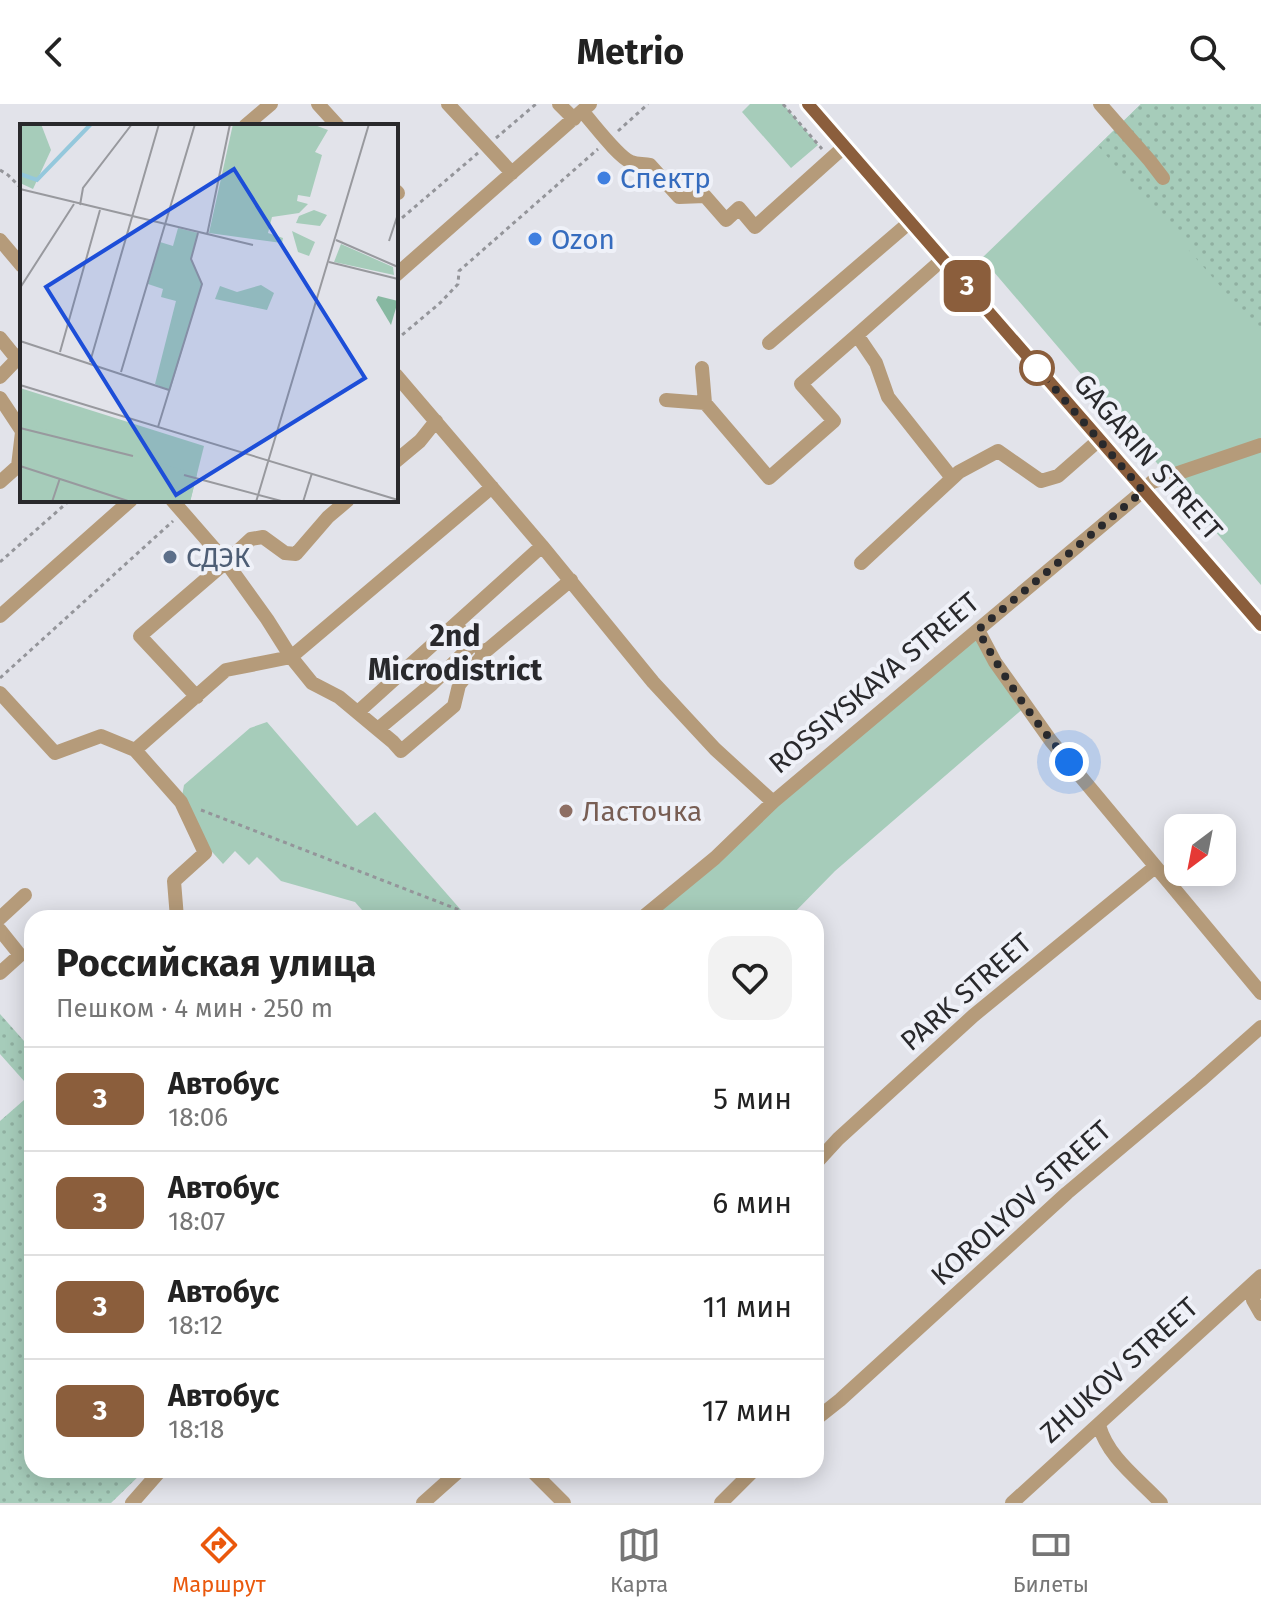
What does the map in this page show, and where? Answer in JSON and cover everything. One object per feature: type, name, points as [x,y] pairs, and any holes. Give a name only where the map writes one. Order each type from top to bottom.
[{"type":"street","points":[[247,124],[271,104]]},
{"type":"street","points":[[318,104],[336,124]]},
{"type":"street","points":[[448,104],[512,173]]},
{"type":"street","points":[[559,104],[582,111],[623,156],[631,162],[650,165],[679,197],[705,196],[726,220],[739,208],[755,227],[845,146]]},
{"type":"street","name":"GAGARIN STREET","points":[[808,104],[1261,625]]},
{"type":"street","points":[[1100,104],[1163,178]]},
{"type":"street","points":[[398,273],[582,111]]},
{"type":"street","points":[[769,343],[910,222]]},
{"type":"street","points":[[0,240],[20,264]]},
{"type":"street","points":[[702,368],[705,403],[769,478],[834,421],[801,384],[943,259]]},
{"type":"street","points":[[857,335],[876,363],[888,397],[952,478]]},
{"type":"street","points":[[0,338],[20,357],[0,377]]},
{"type":"street","points":[[398,377],[571,580],[653,682],[715,749],[773,802]]},
{"type":"street","points":[[0,398],[20,429]]},
{"type":"street","points":[[666,400],[705,403]]},
{"type":"street","points":[[398,459],[420,441],[436,421]]},
{"type":"street","points":[[861,563],[959,472],[998,451],[1041,481],[1058,476],[1099,440]]},
{"type":"street","name":"ROSSIYSKAYA STREET","points":[[652,910],[715,858],[773,802],[1152,482],[1261,445]]},
{"type":"street","points":[[0,482],[18,466],[20,449]]},
{"type":"street","points":[[135,750],[226,670],[291,657],[492,487]]},
{"type":"street","points":[[0,616],[129,502]]},
{"type":"street","points":[[174,502],[226,562],[312,683],[339,697],[401,751],[454,706],[459,685],[486,651],[571,580]]},
{"type":"street","points":[[197,697],[140,636],[251,539],[263,537],[285,553],[296,554],[328,517],[346,502]]},
{"type":"street","points":[[358,712],[542,546]]},
{"type":"street","points":[[457,623],[468,649]]},
{"type":"street","points":[[978,630],[995,662],[1051,741],[1261,993]]},
{"type":"street","points":[[468,649],[486,651]]},
{"type":"street","points":[[378,729],[468,649]]},
{"type":"street","points":[[0,693],[55,753],[101,736],[135,750],[181,802],[205,853],[174,881],[176,910]]},
{"type":"street","name":"PARK STREET","points":[[824,1154],[973,1016],[1155,867]]},
{"type":"street","points":[[0,918],[25,895]]},
{"type":"street","points":[[0,930],[20,955],[0,973]]},
{"type":"street","name":"KOROLYOV STREET","points":[[824,1412],[1067,1193],[1261,1027]]},
{"type":"street","points":[[1261,1276],[1253,1300],[1261,1314]]},
{"type":"street","name":"ZHUKOV STREET","points":[[1012,1503],[1261,1276]]},
{"type":"street","points":[[1099,1425],[1103,1439],[1120,1462],[1161,1503]]},
{"type":"street","points":[[132,1503],[154,1478]]},
{"type":"street","points":[[423,1503],[451,1478]]},
{"type":"street","points":[[539,1478],[564,1503]]},
{"type":"street","points":[[721,1503],[746,1478]]},
{"type":"path","points":[[398,221],[536,104]]},
{"type":"path","points":[[398,338],[458,284],[459,271],[648,104]]},
{"type":"path","points":[[783,104],[822,149]]},
{"type":"path","points":[[0,170],[20,187]]},
{"type":"path","points":[[0,562],[68,502]]},
{"type":"path","points":[[0,678],[183,512]]},
{"type":"path","points":[[181,802],[459,910]]},
{"type":"green space","points":[[750,104],[783,104],[818,145],[791,168],[742,112]]},
{"type":"green space","points":[[1141,104],[1261,104],[1261,585],[982,258]]},
{"type":"green space","points":[[1141,104],[1261,104],[1261,333],[1098,146]]},
{"type":"green space","points":[[978,630],[1026,706],[835,871],[797,910],[651,910]]},
{"type":"green space","points":[[267,722],[357,826],[375,812],[461,910],[362,910],[355,902],[281,881],[257,857],[249,865],[235,851],[223,864],[196,834],[181,802],[184,785],[250,728]]},
{"type":"green space","points":[[0,1014],[24,1041],[24,1081],[0,1054]]},
{"type":"green space","points":[[24,1100],[24,1478],[137,1478],[111,1503],[0,1503],[0,1121]]},
{"type":"bus line","name":"3","points":[[808,104],[1261,625]]},
{"type":"place","name":"Спектр","points":[[604,178]]},
{"type":"place","name":"Ozon","points":[[535,239]]},
{"type":"place","name":"СДЭК","points":[[170,557]]},
{"type":"place","name":"Ласточка","points":[[566,811]]},
{"type":"district","name":"2nd Microdistrict","points":[[455,653]]},
{"type":"route","points":[[1037,368],[1143,491],[978,630],[995,662],[1069,762]]}]
